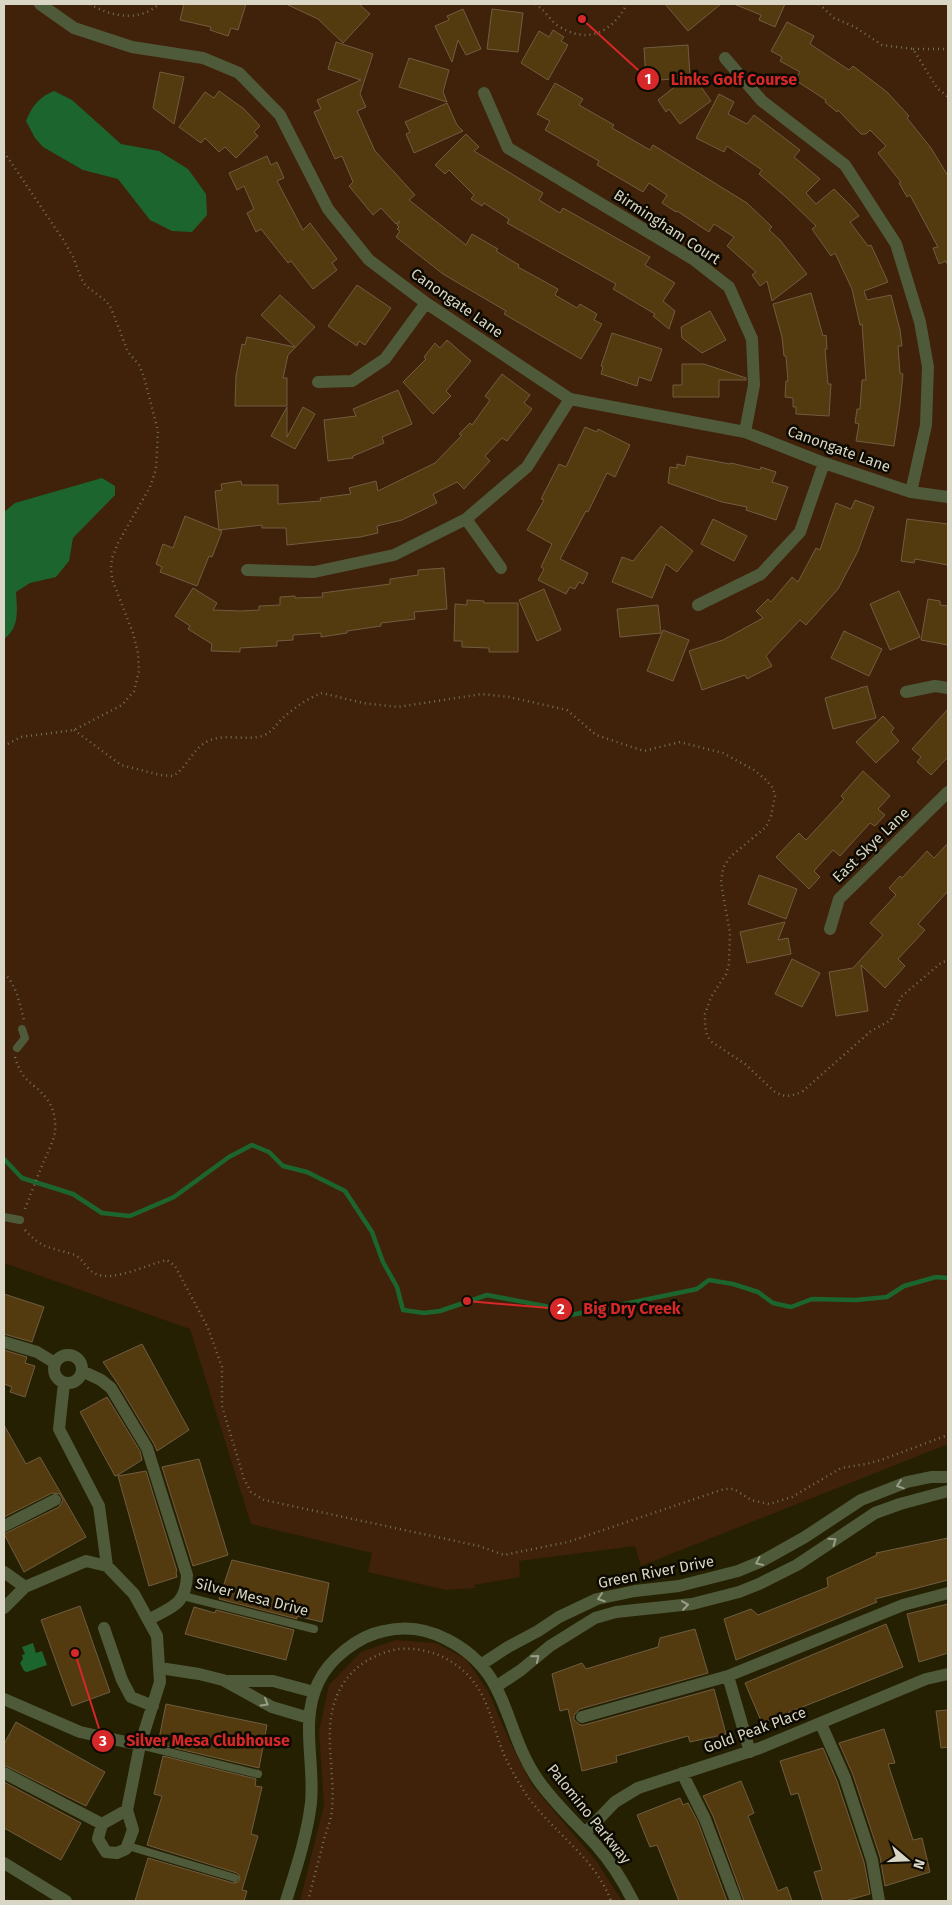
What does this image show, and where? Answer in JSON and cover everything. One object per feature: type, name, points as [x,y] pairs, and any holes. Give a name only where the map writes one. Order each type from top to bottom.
[{"type":"street","name":"Canongate Lane","points":[[40,4],[74,28],[132,47],[204,58],[239,72],[280,115],[328,209],[369,260],[426,303],[570,399],[745,432],[824,463],[911,492],[948,497]]},
{"type":"street","points":[[725,58],[762,101],[845,165],[896,244],[920,322],[928,367],[926,425],[911,492]]},
{"type":"street","name":"Birmingham Court","points":[[484,93],[508,148],[693,259],[729,287],[752,339],[754,386],[745,432]]},
{"type":"street","points":[[318,382],[352,381],[385,359],[426,303]]},
{"type":"street","points":[[247,570],[314,572],[394,555],[466,518],[527,467],[570,399]]},
{"type":"street","points":[[698,605],[761,574],[800,532],[824,463]]},
{"type":"street","points":[[466,518],[501,568]]},
{"type":"street","points":[[906,692],[935,686],[948,688]]},
{"type":"street","name":"East Skye Lane","points":[[830,929],[839,899],[948,792]]},
{"type":"street","points":[[4,1342],[37,1352],[55,1363]]},
{"type":"street","points":[[63,1356],[72,1356],[80,1361],[82,1371],[76,1381],[64,1383],[55,1376],[53,1370],[55,1363],[63,1356]]},
{"type":"street","points":[[82,1371],[101,1380],[111,1388],[147,1448],[187,1575],[186,1589],[179,1602],[148,1620]]},
{"type":"street","points":[[64,1383],[59,1429],[99,1506],[107,1566]]},
{"type":"street","name":"Green River Drive","points":[[482,1664],[508,1647],[538,1632],[559,1617],[597,1599],[635,1590],[680,1586],[738,1571],[806,1538],[861,1500],[907,1482],[931,1477],[948,1477]]},
{"type":"street","points":[[497,1686],[521,1670],[550,1646],[595,1618],[625,1611],[692,1604],[739,1592],[797,1565],[875,1513],[948,1491]]},
{"type":"street","points":[[4,1526],[55,1500]]},
{"type":"street","points":[[4,1608],[25,1587],[86,1561],[107,1566],[134,1594],[157,1636],[160,1682],[140,1745],[127,1810],[133,1830],[128,1846],[118,1853],[106,1852],[98,1839],[102,1824],[127,1810]]},
{"type":"street","points":[[4,1572],[25,1587]]},
{"type":"street","points":[[582,1717],[728,1676],[903,1605],[948,1593]]},
{"type":"street","points":[[104,1628],[122,1680],[131,1697],[153,1706]]},
{"type":"street","name":"Palomino Parkway","points":[[286,1901],[304,1841],[311,1801],[309,1718],[314,1692],[328,1667],[346,1650],[378,1632],[393,1629],[418,1630],[442,1637],[469,1652],[482,1664],[497,1686],[516,1737],[536,1777],[561,1809],[585,1833],[616,1871],[633,1901]]},
{"type":"street","points":[[160,1668],[224,1680],[273,1681],[314,1692]]},
{"type":"street","name":"Gold Peak Place","points":[[585,1833],[615,1802],[638,1788],[750,1752],[926,1679],[948,1674]]},
{"type":"street","points":[[728,1676],[750,1752]]},
{"type":"street","points":[[224,1680],[272,1707],[309,1718]]},
{"type":"street","points":[[4,1699],[80,1732],[140,1745]]},
{"type":"street","points":[[821,1724],[848,1787],[872,1860],[879,1901]]},
{"type":"street","points":[[4,1773],[102,1824]]},
{"type":"street","points":[[682,1773],[705,1819],[736,1901]]},
{"type":"street","points":[[4,1863],[66,1901]]},
{"type":"lane","points":[[17,1048],[24,1038],[22,1029]]},
{"type":"lane","points":[[4,1216],[20,1220]]},
{"type":"lane","name":"Silver Mesa Drive","points":[[183,1596],[314,1629]]},
{"type":"lane","points":[[140,1745],[258,1774]]},
{"type":"lane","points":[[128,1846],[235,1878]]},
{"type":"path","points":[[90,4],[102,11],[115,15],[134,16],[150,11],[160,4]]},
{"type":"path","points":[[535,4],[545,10],[555,23],[570,32],[587,36],[599,32],[610,25],[627,4]]},
{"type":"path","points":[[819,4],[834,18],[855,27],[882,45],[913,49],[948,49]]},
{"type":"path","points":[[913,49],[937,88],[948,97]]},
{"type":"path","points":[[4,152],[64,241],[86,286],[106,301],[110,308],[128,352],[144,377],[158,432],[156,469],[150,487],[118,543],[112,558],[112,579],[133,634],[138,653],[139,671],[137,684],[131,697],[122,705],[74,730],[21,737],[4,746]]},
{"type":"path","points":[[74,730],[121,765],[160,775],[172,776],[185,766],[195,751],[208,741],[221,738],[263,736],[297,707],[322,693],[363,703],[398,707],[482,694],[509,696],[567,710],[596,735],[644,751],[680,742],[723,753],[754,770],[773,788],[775,796],[771,816],[766,827],[730,857],[723,868],[720,883],[730,933],[729,964],[726,974],[711,997],[704,1014],[705,1025],[707,1036],[712,1042],[745,1064],[780,1095],[793,1096],[803,1091],[871,1032],[890,1020],[901,997],[942,962],[948,961]]},
{"type":"path","points":[[4,973],[16,990],[24,1021],[22,1029]]},
{"type":"path","points":[[17,1048],[15,1056],[19,1071],[47,1099],[52,1108],[55,1132],[29,1199]]},
{"type":"path","points":[[20,1220],[24,1229],[43,1246],[77,1256],[96,1274],[104,1276],[117,1274],[167,1260],[175,1266],[208,1328],[222,1367],[222,1406],[244,1479],[252,1492],[264,1500],[470,1544],[504,1554],[568,1542],[724,1489],[734,1489],[751,1500],[769,1504],[792,1497],[841,1468],[874,1462],[948,1434]]},
{"type":"path","points":[[308,1901],[332,1812],[334,1782],[330,1723],[338,1693],[345,1680],[358,1667],[371,1658],[392,1650],[411,1648],[443,1656],[463,1670],[472,1680],[484,1699],[506,1759],[531,1801],[592,1868],[611,1901]]},
{"type":"shaded area","points":[[4,4],[948,4],[948,1444],[641,1566],[635,1546],[519,1561],[520,1577],[474,1585],[476,1588],[446,1590],[368,1572],[372,1553],[251,1524],[190,1329],[4,1263]]},
{"type":"shaded area","points":[[54,91],[72,100],[121,144],[159,151],[188,169],[206,194],[207,215],[192,232],[172,231],[150,220],[118,179],[83,170],[43,147],[35,138],[26,121],[37,103],[44,96]]},
{"type":"shaded area","points":[[102,478],[115,486],[115,495],[73,538],[69,561],[56,577],[30,583],[16,592],[17,611],[15,624],[9,635],[4,639],[4,512],[15,503]]},
{"type":"shaded area","points":[[396,1640],[436,1643],[466,1659],[488,1691],[531,1784],[597,1862],[622,1901],[300,1901],[324,1805],[319,1731],[329,1685],[361,1652]]},
{"type":"shaded area","points":[[33,1643],[36,1653],[42,1651],[47,1665],[27,1672],[24,1671],[20,1663],[23,1659],[22,1655],[25,1654],[22,1647]]},
{"type":"building","points":[[184,4],[246,4],[238,30],[231,28],[228,36],[210,30],[211,27],[180,20]]},
{"type":"building","points":[[286,4],[359,4],[370,14],[343,43],[318,19]]},
{"type":"building","points":[[665,4],[721,4],[688,31]]},
{"type":"building","points":[[734,4],[785,4],[775,27],[759,20],[761,15]]},
{"type":"building","points":[[463,9],[481,49],[466,55],[458,40],[452,62],[435,26],[449,20],[447,16]]},
{"type":"building","points":[[492,9],[523,13],[518,52],[487,49]]},
{"type":"building","points":[[787,22],[814,36],[810,44],[849,70],[853,66],[887,92],[909,116],[907,118],[931,148],[948,176],[948,266],[946,261],[939,264],[933,248],[938,247],[910,195],[907,197],[899,183],[901,182],[878,153],[886,146],[870,130],[866,134],[861,134],[838,110],[837,112],[825,102],[826,100],[795,80],[800,72],[780,61],[782,57],[771,51]]},
{"type":"building","points":[[553,30],[564,37],[561,41],[568,45],[548,80],[521,63],[539,31],[549,37]]},
{"type":"building","points":[[336,42],[373,54],[360,94],[366,107],[357,111],[375,151],[415,195],[409,200],[466,245],[472,234],[498,249],[496,251],[519,265],[518,267],[558,289],[555,295],[577,308],[580,304],[597,314],[594,320],[602,324],[581,359],[504,314],[506,311],[443,274],[396,237],[400,231],[397,229],[399,227],[397,225],[400,221],[396,224],[381,208],[373,215],[349,186],[353,182],[342,156],[335,159],[314,112],[321,109],[317,100],[361,80],[328,69]]},
{"type":"building","points":[[688,45],[690,75],[692,74],[711,101],[680,124],[669,109],[666,112],[658,100],[686,78],[646,81],[644,48]]},
{"type":"building","points":[[409,58],[449,70],[443,92],[447,102],[399,87]]},
{"type":"building","points":[[160,72],[184,77],[174,124],[153,108]]},
{"type":"building","points":[[555,83],[583,99],[579,105],[614,125],[612,128],[650,150],[653,145],[747,203],[772,227],[769,230],[780,240],[807,274],[772,301],[767,281],[760,286],[752,275],[756,272],[727,246],[734,237],[714,224],[709,232],[662,203],[667,195],[649,183],[643,192],[597,165],[599,161],[545,130],[550,121],[537,114]]},
{"type":"building","points":[[219,91],[244,109],[260,126],[254,132],[258,136],[236,158],[225,147],[219,152],[205,138],[201,143],[179,127],[205,92],[214,98]]},
{"type":"building","points":[[719,94],[734,102],[728,114],[747,124],[754,115],[800,150],[794,157],[820,179],[806,193],[816,204],[834,189],[859,216],[850,222],[868,246],[871,245],[888,282],[864,291],[867,300],[891,295],[900,330],[902,346],[898,346],[900,373],[903,374],[894,446],[856,441],[859,424],[855,423],[857,409],[860,409],[862,380],[866,380],[862,324],[860,325],[852,289],[835,253],[831,256],[812,229],[816,226],[759,174],[762,170],[727,146],[724,152],[696,138]]},
{"type":"building","points":[[447,103],[457,125],[463,131],[414,153],[406,134],[410,132],[405,122]]},
{"type":"building","points":[[466,134],[479,147],[474,151],[543,193],[539,200],[560,213],[563,208],[650,257],[645,265],[675,283],[663,301],[675,311],[669,329],[653,316],[655,314],[613,289],[616,284],[507,223],[509,219],[484,203],[482,206],[471,199],[474,195],[449,170],[445,174],[435,165]]},
{"type":"building","points":[[267,156],[271,165],[277,162],[284,178],[277,181],[303,230],[310,223],[337,259],[332,263],[337,270],[313,289],[291,261],[288,263],[261,229],[256,232],[247,213],[254,209],[244,186],[237,190],[229,173]]},
{"type":"building","points":[[357,285],[391,308],[365,345],[359,341],[357,346],[328,326]]},
{"type":"building","points":[[811,293],[823,336],[826,335],[827,349],[825,349],[828,384],[831,384],[829,416],[796,414],[796,407],[793,407],[793,398],[785,397],[786,381],[788,381],[786,356],[784,356],[782,337],[773,304]]},
{"type":"building","points":[[280,295],[315,327],[288,355],[283,378],[287,378],[287,406],[235,406],[236,376],[242,344],[245,345],[247,337],[295,347],[261,315]]},
{"type":"building","points":[[710,311],[726,340],[702,353],[682,338],[681,327]]},
{"type":"building","points":[[612,333],[662,349],[651,381],[639,377],[637,386],[601,374],[603,367],[601,366]]},
{"type":"building","points":[[447,340],[471,361],[446,391],[451,396],[433,414],[403,382],[426,359],[424,357],[435,343],[440,348]]},
{"type":"building","points":[[682,364],[704,364],[746,378],[746,380],[719,380],[719,397],[673,397],[673,385],[682,385]]},
{"type":"building","points":[[502,374],[530,395],[524,403],[532,409],[507,441],[502,438],[485,456],[490,461],[464,489],[457,482],[433,494],[437,503],[402,520],[377,526],[378,533],[360,537],[287,545],[286,528],[262,528],[262,525],[219,530],[215,491],[222,490],[221,484],[241,481],[242,485],[278,485],[278,504],[321,501],[320,498],[351,494],[349,488],[376,481],[378,491],[435,463],[462,435],[459,434],[470,423],[472,425],[490,400],[485,396]]},
{"type":"building","points":[[398,390],[412,424],[382,437],[384,443],[353,456],[353,458],[328,461],[324,420],[356,416],[353,409]]},
{"type":"building","points":[[287,407],[287,437],[303,407],[315,414],[295,449],[271,436]]},
{"type":"building","points":[[585,427],[597,432],[598,429],[630,445],[615,477],[607,473],[588,512],[586,511],[560,559],[588,573],[583,584],[579,582],[575,589],[570,587],[566,594],[538,580],[544,569],[541,567],[552,544],[527,530],[544,500],[541,499],[559,464],[566,467]]},
{"type":"building","points":[[687,456],[760,470],[761,467],[776,472],[772,482],[788,487],[776,520],[746,510],[747,507],[722,502],[668,483],[670,467],[677,468],[677,464],[685,466]]},
{"type":"building","points":[[855,500],[874,507],[858,551],[838,589],[806,625],[800,620],[766,656],[772,666],[747,679],[745,675],[702,690],[689,651],[723,640],[763,618],[756,611],[768,599],[771,602],[792,577],[798,582],[816,548],[820,550],[836,503],[851,509]]},
{"type":"building","points":[[185,516],[222,531],[212,557],[209,556],[197,586],[160,572],[162,567],[156,564],[163,544],[173,548]]},
{"type":"building","points":[[713,519],[747,536],[734,561],[701,544]]},
{"type":"building","points":[[907,519],[948,524],[948,565],[915,559],[914,563],[901,561]]},
{"type":"building","points":[[661,526],[693,551],[677,572],[666,564],[652,598],[612,582],[622,557],[633,561]]},
{"type":"building","points":[[444,568],[447,609],[414,612],[415,619],[381,623],[381,626],[347,631],[347,633],[321,637],[321,633],[293,635],[293,640],[277,641],[277,646],[240,648],[240,652],[211,651],[212,644],[188,629],[190,626],[175,616],[193,588],[217,603],[213,610],[259,610],[259,606],[280,605],[280,597],[323,597],[322,593],[390,584],[390,579],[418,575],[418,570]]},
{"type":"building","points":[[544,589],[561,630],[537,641],[519,600]]},
{"type":"building","points":[[899,591],[920,637],[890,650],[870,604]]},
{"type":"building","points":[[928,599],[940,601],[940,605],[948,606],[948,645],[921,640]]},
{"type":"building","points":[[467,600],[484,601],[484,603],[518,603],[518,652],[489,652],[489,648],[462,647],[462,641],[454,641],[455,604],[467,605]]},
{"type":"building","points":[[658,605],[661,633],[620,637],[617,609]]},
{"type":"building","points":[[663,630],[689,640],[673,681],[647,671]]},
{"type":"building","points":[[844,631],[882,649],[869,676],[831,658]]},
{"type":"building","points":[[867,686],[876,718],[833,729],[825,698]]},
{"type":"building","points":[[948,709],[948,757],[931,775],[917,762],[921,757],[912,749]]},
{"type":"building","points":[[883,716],[894,728],[891,732],[899,741],[876,763],[856,742]]},
{"type":"building","points":[[863,771],[890,796],[878,809],[885,815],[875,826],[870,823],[840,856],[833,850],[814,871],[820,877],[809,889],[776,857],[799,833],[806,840],[844,799],[841,796]]},
{"type":"building","points":[[948,843],[948,891],[918,924],[925,930],[898,959],[905,966],[885,988],[861,965],[868,1011],[836,1016],[829,972],[853,968],[883,935],[870,923],[896,895],[889,888],[900,876],[902,878],[927,851],[934,858]]},
{"type":"building","points":[[759,875],[797,889],[786,919],[748,904]]},
{"type":"building","points":[[785,922],[778,940],[788,938],[791,954],[747,963],[740,932]]},
{"type":"building","points":[[792,959],[820,973],[802,1007],[775,994]]},
{"type":"building","points":[[4,1294],[44,1307],[32,1342],[4,1334]]},
{"type":"building","points":[[142,1344],[189,1430],[157,1451],[103,1362]]},
{"type":"building","points":[[4,1350],[27,1357],[25,1363],[35,1366],[25,1397],[10,1392],[12,1387],[4,1384]]},
{"type":"building","points":[[107,1397],[140,1451],[142,1460],[115,1476],[80,1412]]},
{"type":"building","points":[[4,1425],[26,1464],[40,1457],[86,1537],[24,1572],[4,1534],[59,1507],[63,1500],[60,1494],[52,1493],[4,1517]]},
{"type":"building","points":[[199,1459],[228,1555],[193,1566],[162,1467]]},
{"type":"building","points":[[146,1471],[177,1571],[177,1577],[149,1586],[118,1476]]},
{"type":"building","points":[[948,1538],[948,1580],[875,1599],[877,1602],[736,1660],[724,1619],[751,1609],[758,1615],[828,1587],[827,1578],[877,1555],[876,1553]]},
{"type":"building","points":[[232,1560],[329,1583],[322,1622],[297,1616],[297,1619],[219,1599]]},
{"type":"building","points":[[948,1604],[948,1653],[919,1662],[907,1614]]},
{"type":"building","points":[[80,1606],[110,1692],[72,1706],[41,1620]]},
{"type":"building","points":[[194,1607],[215,1613],[216,1610],[294,1630],[286,1660],[185,1634]]},
{"type":"building","points":[[886,1624],[903,1667],[762,1723],[745,1683]]},
{"type":"building","points":[[695,1629],[708,1673],[580,1709],[574,1715],[574,1720],[580,1725],[584,1725],[714,1689],[726,1734],[690,1742],[688,1736],[616,1756],[617,1762],[582,1771],[568,1709],[560,1711],[552,1674],[582,1663],[586,1669],[658,1647],[660,1638]]},
{"type":"building","points":[[166,1704],[267,1725],[259,1768],[158,1744]]},
{"type":"building","points":[[948,1710],[948,1747],[941,1748],[936,1711]]},
{"type":"building","points":[[16,1722],[105,1772],[86,1806],[4,1765],[4,1744]]},
{"type":"building","points":[[884,1729],[895,1763],[888,1764],[913,1840],[922,1838],[930,1872],[885,1886],[880,1857],[853,1775],[839,1743]]},
{"type":"building","points":[[823,1748],[837,1781],[864,1862],[870,1894],[845,1901],[823,1901],[814,1872],[822,1870],[798,1793],[791,1795],[780,1761]]},
{"type":"building","points":[[163,1756],[256,1779],[255,1786],[262,1787],[251,1834],[258,1836],[242,1890],[247,1891],[244,1901],[135,1901],[148,1858],[233,1883],[238,1882],[240,1879],[237,1873],[147,1845],[162,1796],[154,1794]]},
{"type":"building","points":[[741,1781],[754,1813],[748,1816],[778,1891],[787,1887],[792,1901],[744,1901],[713,1816],[703,1796]]},
{"type":"building","points":[[4,1782],[81,1823],[61,1860],[4,1828]]},
{"type":"building","points":[[680,1798],[683,1805],[688,1803],[698,1822],[727,1901],[679,1901],[657,1845],[650,1847],[637,1815]]},
{"type":"waterway","points":[[4,1159],[22,1178],[73,1194],[102,1213],[130,1216],[174,1197],[229,1157],[252,1145],[269,1152],[283,1166],[307,1172],[345,1191],[372,1232],[383,1262],[397,1287],[403,1310],[424,1313],[440,1311],[487,1295],[545,1306],[571,1315],[697,1289],[709,1280],[733,1284],[758,1292],[773,1303],[791,1307],[812,1299],[856,1300],[887,1297],[904,1286],[936,1277],[948,1278]]},
{"type":"place","name":"Links Golf Course","points":[[582,19]]},
{"type":"place","name":"Big Dry Creek","points":[[467,1301]]},
{"type":"place","name":"Silver Mesa Clubhouse","points":[[75,1653]]}]
